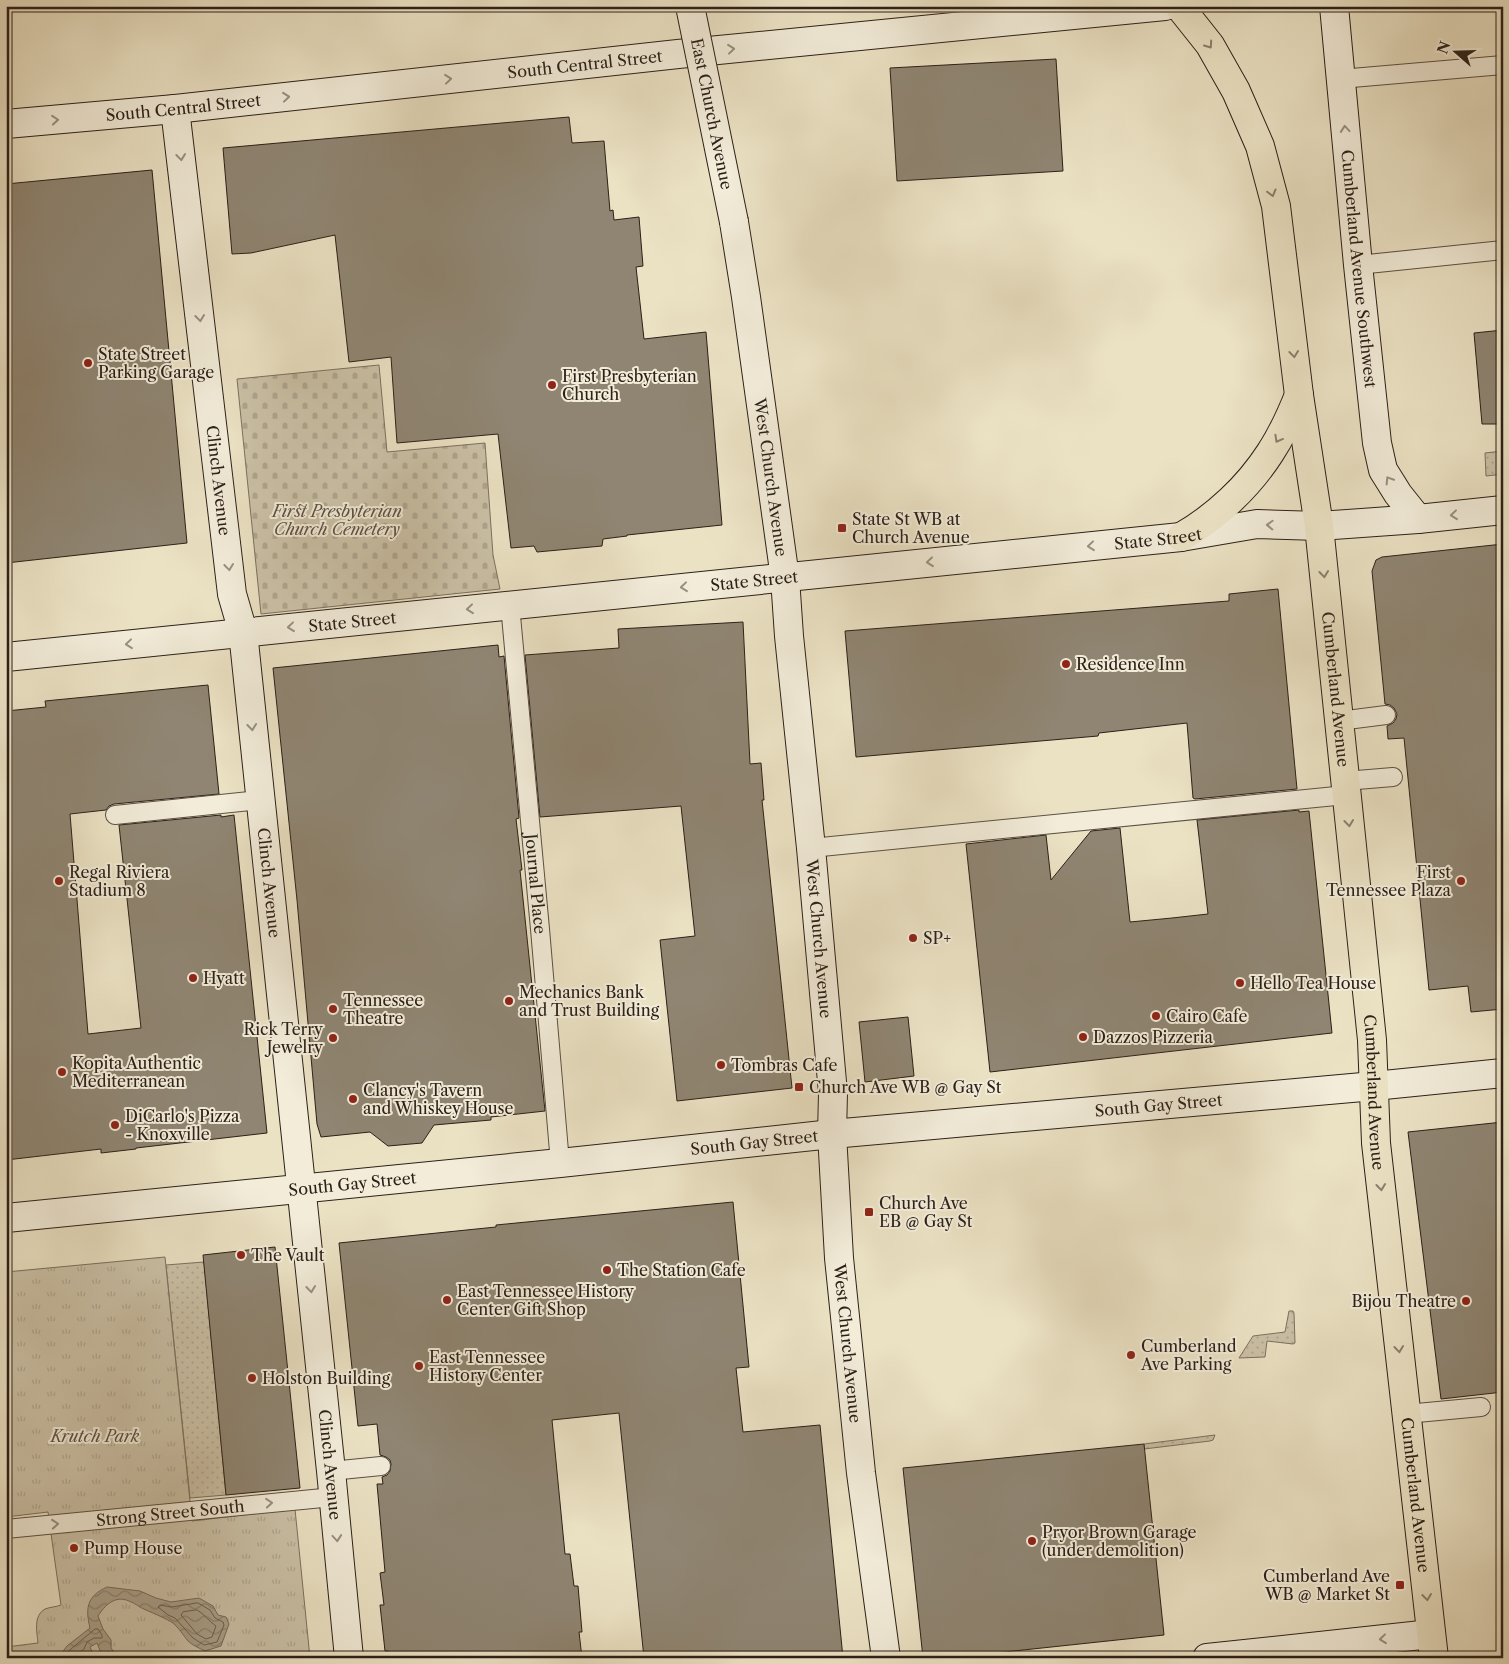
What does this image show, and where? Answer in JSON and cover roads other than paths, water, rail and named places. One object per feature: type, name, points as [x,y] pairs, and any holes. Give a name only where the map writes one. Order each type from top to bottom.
[{"type":"main road","name":"Cumberland Avenue","points":[[1179,6],[1210,45],[1236,91],[1260,146],[1276,206],[1299,395],[1319,526],[1372,1040],[1376,1143],[1432,1646]]},
{"type":"main road","points":[[1181,537],[1203,524],[1244,486],[1270,454],[1287,424],[1299,395]]},
{"type":"street","name":"East Church Avenue","points":[[690,6],[734,222]]},
{"type":"street","name":"South Central Street","points":[[6,124],[175,109],[688,53],[1165,6]]},
{"type":"street","name":"Cumberland Avenue Southwest","points":[[1334,6],[1358,266],[1377,443],[1383,470],[1398,494],[1418,519]]},
{"type":"street","name":"Clinch Avenue","points":[[175,109],[232,594],[242,632],[349,1658]]},
{"type":"street","name":"West Church Avenue","points":[[734,222],[785,578],[833,1093],[832,1134],[839,1258],[861,1473],[886,1658]]},
{"type":"street","name":"State Street","points":[[6,656],[1181,537],[1256,524],[1319,526],[1418,519],[1503,510]]},
{"type":"street","name":"South Gay Street","points":[[6,1218],[832,1134],[1503,1073]]},
{"type":"street","points":[[1207,1658],[1432,1646]]},
{"type":"lane","points":[[1340,79],[1503,65]]},
{"type":"lane","points":[[1358,266],[1503,250]]},
{"type":"lane","name":"Journal Place","points":[[510,605],[560,1163]]},
{"type":"lane","points":[[1339,721],[1386,715]]},
{"type":"lane","points":[[811,848],[1346,788],[1392,777]]},
{"type":"lane","points":[[115,815],[260,800]]},
{"type":"lane","points":[[1406,1414],[1481,1407]]},
{"type":"lane","name":"Strong Street South","points":[[6,1529],[332,1484],[381,1466]]},
{"type":"water","points":[[107,1587],[140,1591],[171,1602],[199,1598],[213,1606],[218,1615],[226,1617],[229,1624],[221,1646],[205,1651],[190,1642],[170,1621],[131,1602],[119,1599],[107,1605],[98,1616],[103,1629],[111,1640],[111,1648],[118,1658],[103,1658],[97,1643],[90,1647],[93,1654],[87,1654],[81,1658],[58,1658],[67,1646],[90,1628],[89,1603],[95,1594]]},
{"type":"place","name":"State Street Parking Garage","points":[[88,363]]},
{"type":"place","name":"First Presbyterian Church","points":[[552,385]]},
{"type":"place","name":"State St WB at Church Avenue","points":[[842,528]]},
{"type":"place","name":"Residence Inn","points":[[1066,664]]},
{"type":"place","name":"Regal Riviera Stadium 8","points":[[59,881]]},
{"type":"place","name":"First Tennessee Plaza","points":[[1461,881]]},
{"type":"place","name":"SP+","points":[[913,938]]},
{"type":"place","name":"Hyatt","points":[[193,978]]},
{"type":"place","name":"Hello Tea House","points":[[1240,983]]},
{"type":"place","name":"Mechanics Bank and Trust Building","points":[[509,1001]]},
{"type":"place","name":"Tennessee Theatre","points":[[333,1009]]},
{"type":"place","name":"Cairo Cafe","points":[[1156,1016]]},
{"type":"place","name":"Dazzos Pizzeria","points":[[1083,1037]]},
{"type":"place","name":"Rick Terry Jewelry","points":[[333,1038]]},
{"type":"place","name":"Tombras Cafe","points":[[721,1065]]},
{"type":"place","name":"Kopita Authentic Mediterranean","points":[[62,1072]]},
{"type":"place","name":"Church Ave WB @ Gay St","points":[[799,1087]]},
{"type":"place","name":"Clancy's Tavern and Whiskey House","points":[[353,1099]]},
{"type":"place","name":"DiCarlo's Pizza - Knoxville","points":[[115,1125]]},
{"type":"place","name":"Church Ave EB @ Gay St","points":[[869,1212]]},
{"type":"place","name":"The Vault","points":[[241,1255]]},
{"type":"place","name":"The Station Cafe","points":[[607,1270]]},
{"type":"place","name":"East Tennessee History Center Gift Shop","points":[[447,1300]]},
{"type":"place","name":"Bijou Theatre","points":[[1466,1301]]},
{"type":"place","name":"Cumberland Ave Parking","points":[[1131,1355]]},
{"type":"place","name":"East Tennessee History Center","points":[[419,1366]]},
{"type":"place","name":"Holston Building","points":[[252,1378]]},
{"type":"place","name":"Pryor Brown Garage (under demolition)","points":[[1032,1541]]},
{"type":"place","name":"Pump House","points":[[74,1548]]},
{"type":"place","name":"Cumberland Ave WB @ Market St","points":[[1400,1585]]},
{"type":"park label","name":"First Presbyterian Church Cemetery","points":[[337,520]]},
{"type":"park label","name":"Krutch Park","points":[[95,1436]]}]
